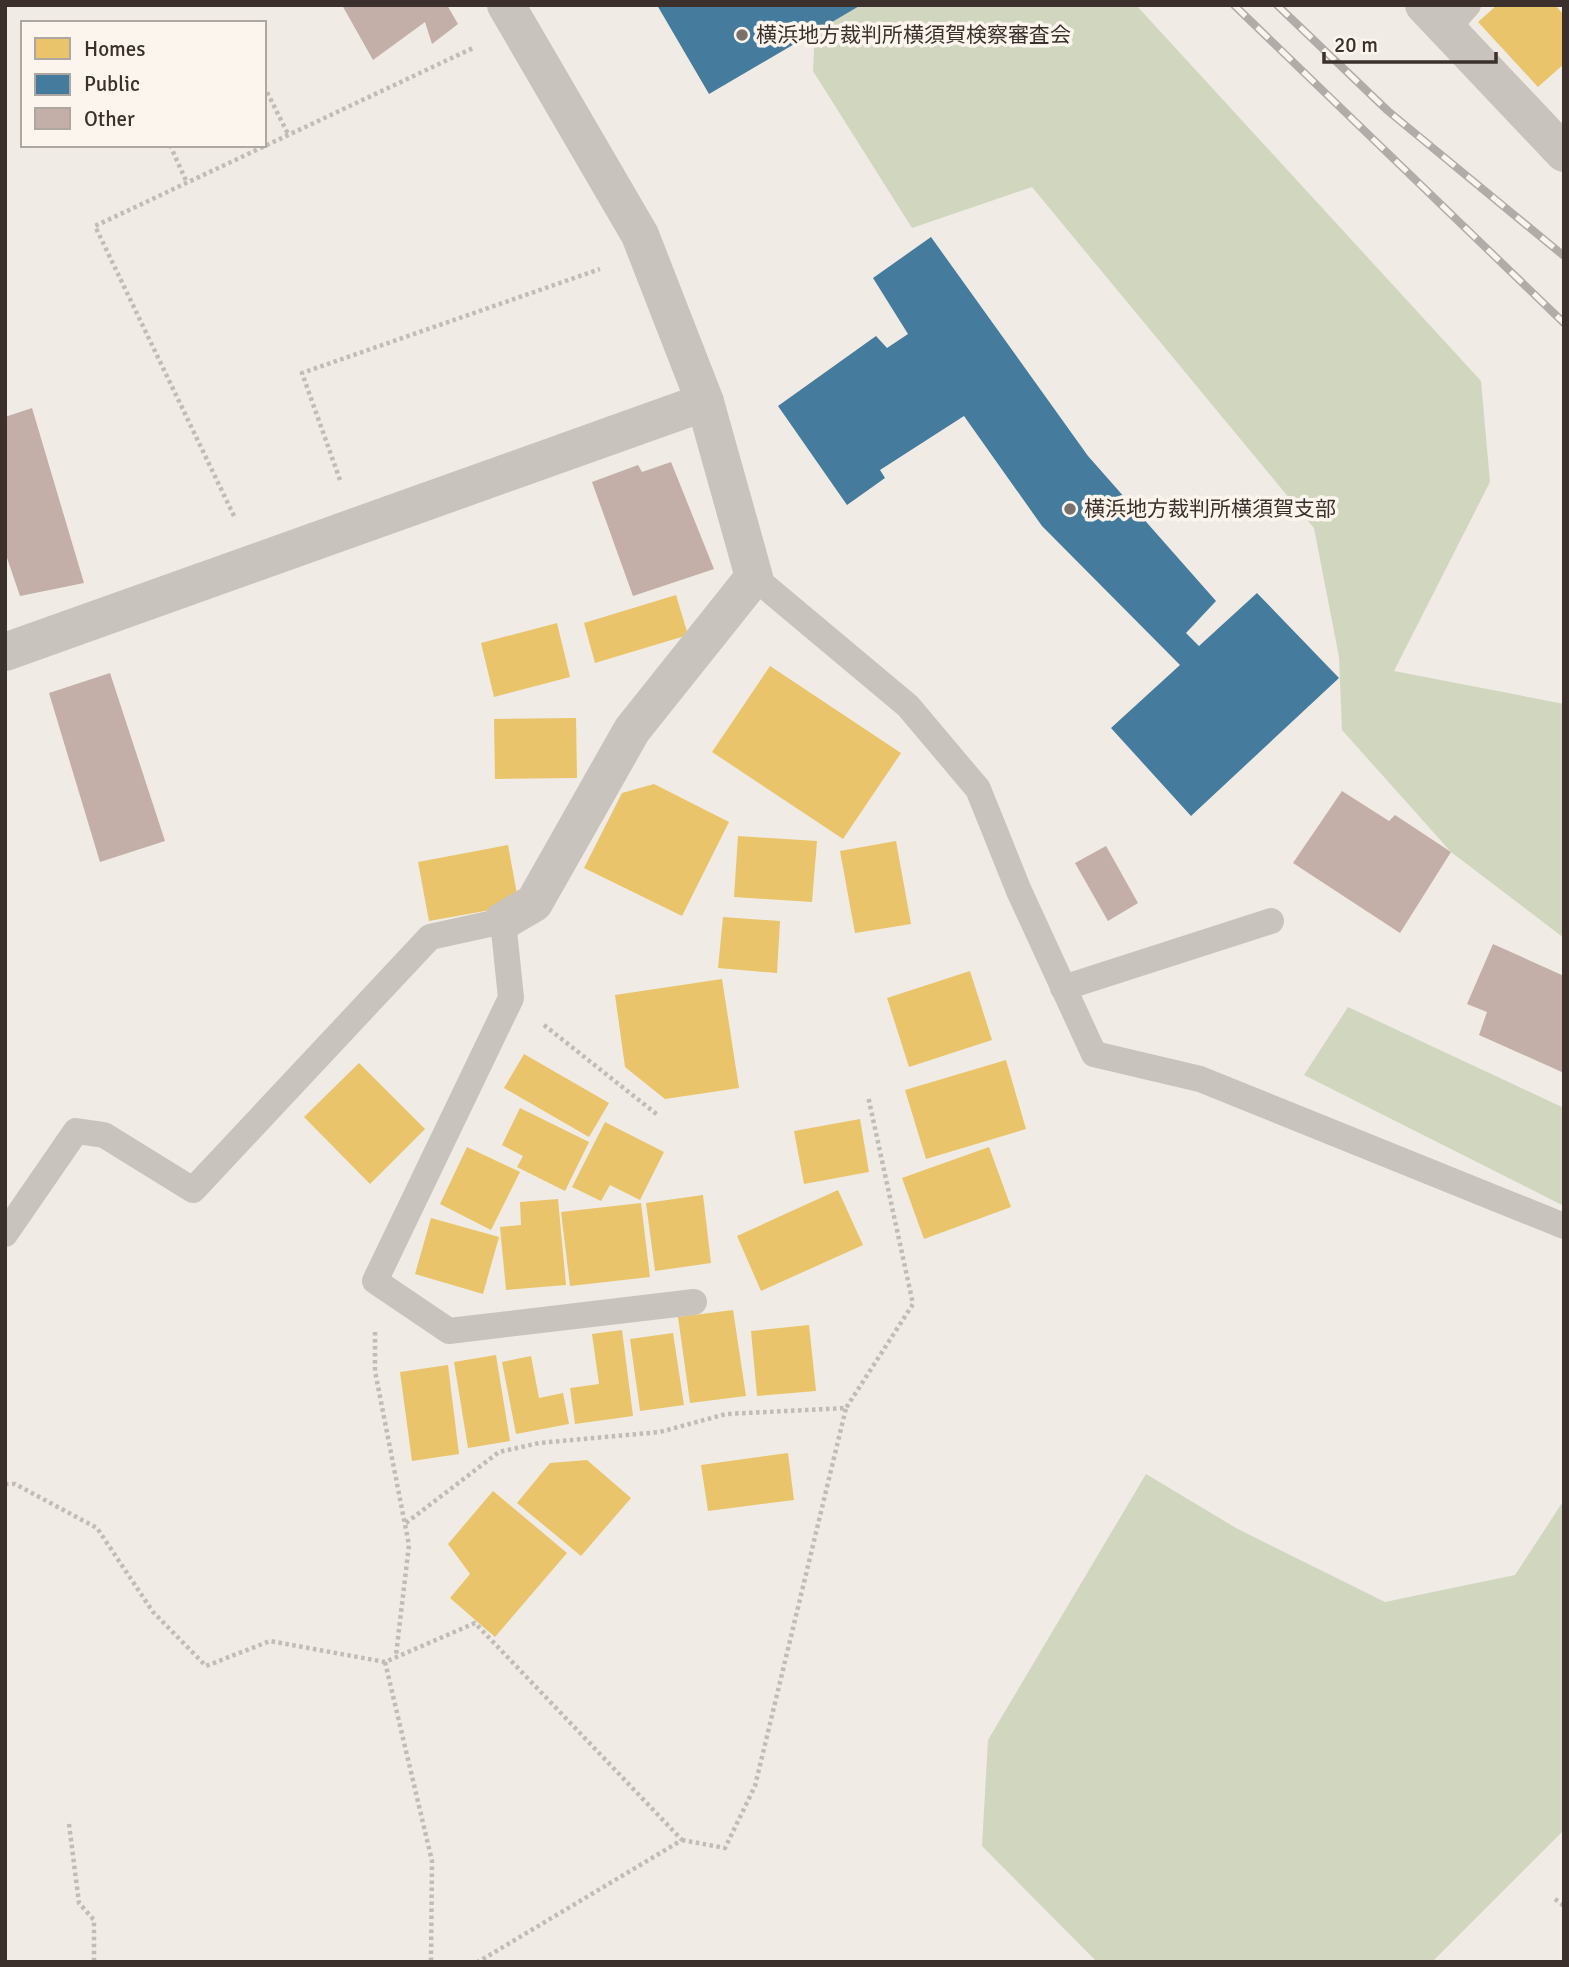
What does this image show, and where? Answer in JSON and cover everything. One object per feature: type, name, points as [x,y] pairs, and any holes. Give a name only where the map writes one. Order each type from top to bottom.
[{"type":"street","points":[[1446,13],[1564,153]]},
{"type":"street","points":[[503,921],[534,902],[632,730],[754,577],[705,402],[640,235],[512,16]]},
{"type":"street","points":[[5,652],[705,402]]},
{"type":"lane","points":[[754,577],[908,706],[978,789],[1019,891],[1094,1054],[1200,1079],[1564,1226]]},
{"type":"lane","points":[[5,1234],[76,1131],[104,1135],[193,1190],[430,937],[503,921],[511,998],[375,1282],[449,1331],[694,1302]]},
{"type":"lane","points":[[1063,988],[1270,922]]},
{"type":"path","points":[[266,147],[512,16]]},
{"type":"path","points":[[266,90],[289,136]]},
{"type":"path","points":[[171,147],[187,183]]},
{"type":"path","points":[[256,563],[95,226],[265,147]]},
{"type":"path","points":[[356,527],[302,373],[647,253]]},
{"type":"path","points":[[511,998],[659,1116]]},
{"type":"path","points":[[5,1484],[15,1484],[97,1528],[153,1612],[206,1665],[270,1641],[385,1662],[475,1623],[682,1840],[726,1848],[755,1786],[846,1408],[913,1304],[868,1096]]},
{"type":"path","points":[[375,1282],[374,1371],[410,1545],[396,1656]]},
{"type":"path","points":[[406,1523],[499,1452],[539,1443],[660,1432],[726,1414],[846,1408]]},
{"type":"path","points":[[385,1662],[432,1861],[431,1962]]},
{"type":"path","points":[[69,1824],[79,1903],[94,1920],[94,1962]]},
{"type":"path","points":[[478,1962],[682,1840]]},
{"type":"path","points":[[1555,1899],[1564,1906]]},
{"type":"green space","points":[[816,5],[1136,5],[1481,381],[1490,482],[1394,671],[1564,704],[1564,938],[1451,852],[1342,730],[1339,657],[1314,528],[1032,187],[912,228],[813,71]]},
{"type":"green space","points":[[1348,1007],[1564,1108],[1564,1206],[1304,1075]]},
{"type":"green space","points":[[1146,1474],[1236,1528],[1385,1602],[1515,1575],[1564,1500],[1564,1830],[1432,1962],[1097,1962],[982,1846],[988,1740]]},
{"type":"building: Homes","points":[[1497,5],[1555,5],[1564,15],[1564,64],[1538,87],[1478,22]]},
{"type":"building: Homes","points":[[676,595],[688,635],[595,663],[584,623]]},
{"type":"building: Homes","points":[[557,623],[570,677],[494,697],[481,643]]},
{"type":"building: Homes","points":[[770,666],[901,753],[843,839],[712,752]]},
{"type":"building: Homes","points":[[576,718],[577,778],[495,779],[494,719]]},
{"type":"building: Homes","points":[[654,784],[729,822],[682,916],[584,868],[622,793]]},
{"type":"building: Homes","points":[[738,836],[817,841],[812,902],[734,897]]},
{"type":"building: Homes","points":[[896,841],[911,924],[855,933],[840,851]]},
{"type":"building: Homes","points":[[508,845],[519,905],[429,921],[418,862]]},
{"type":"building: Homes","points":[[723,917],[780,921],[777,973],[718,968]]},
{"type":"building: Homes","points":[[970,971],[992,1040],[909,1067],[887,998]]},
{"type":"building: Homes","points":[[722,979],[739,1088],[665,1099],[625,1067],[615,995]]},
{"type":"building: Homes","points":[[524,1054],[609,1103],[589,1137],[504,1088]]},
{"type":"building: Homes","points":[[1006,1060],[1026,1129],[926,1159],[905,1090]]},
{"type":"building: Homes","points":[[359,1063],[425,1129],[370,1184],[304,1117]]},
{"type":"building: Homes","points":[[520,1108],[589,1142],[565,1191],[517,1167],[523,1156],[502,1145]]},
{"type":"building: Homes","points":[[860,1119],[869,1172],[804,1184],[794,1131]]},
{"type":"building: Homes","points":[[605,1122],[664,1152],[640,1200],[610,1185],[601,1201],[572,1187]]},
{"type":"building: Homes","points":[[467,1147],[520,1172],[491,1230],[440,1204]]},
{"type":"building: Homes","points":[[989,1147],[1011,1207],[924,1239],[902,1178]]},
{"type":"building: Homes","points":[[838,1190],[863,1245],[761,1291],[737,1236]]},
{"type":"building: Homes","points":[[703,1195],[711,1263],[655,1271],[646,1203]]},
{"type":"building: Homes","points":[[558,1199],[566,1285],[506,1290],[500,1227],[521,1225],[520,1202]]},
{"type":"building: Homes","points":[[641,1203],[650,1277],[570,1286],[561,1212]]},
{"type":"building: Homes","points":[[431,1218],[499,1237],[483,1294],[415,1274]]},
{"type":"building: Homes","points":[[733,1310],[746,1396],[690,1403],[678,1317]]},
{"type":"building: Homes","points":[[809,1325],[816,1391],[757,1396],[751,1331]]},
{"type":"building: Homes","points":[[622,1330],[633,1416],[575,1424],[570,1388],[599,1384],[592,1334]]},
{"type":"building: Homes","points":[[673,1333],[684,1405],[640,1411],[630,1339]]},
{"type":"building: Homes","points":[[496,1355],[510,1441],[468,1448],[454,1362]]},
{"type":"building: Homes","points":[[531,1356],[539,1398],[563,1393],[569,1424],[516,1434],[502,1362]]},
{"type":"building: Homes","points":[[448,1365],[459,1454],[412,1461],[400,1372]]},
{"type":"building: Homes","points":[[788,1453],[794,1500],[708,1511],[701,1465]]},
{"type":"building: Homes","points":[[587,1460],[631,1498],[581,1556],[517,1503],[550,1463]]},
{"type":"building: Homes","points":[[493,1491],[567,1553],[495,1637],[450,1598],[470,1574],[448,1544]]},
{"type":"building: Public","points":[[657,5],[861,5],[709,94]]},
{"type":"building: Public","points":[[931,237],[1088,456],[1216,601],[1186,633],[1199,646],[1257,593],[1339,678],[1191,816],[1111,728],[1180,665],[1042,526],[964,416],[880,470],[885,478],[847,505],[778,406],[876,336],[887,348],[908,334],[873,278]]},
{"type":"building: Other","points":[[342,5],[447,5],[458,24],[432,44],[425,22],[373,60]]},
{"type":"building: Other","points":[[32,408],[84,583],[20,596],[5,552],[5,417]]},
{"type":"building: Other","points":[[671,462],[714,569],[633,596],[592,482],[638,465],[642,472]]},
{"type":"building: Other","points":[[110,673],[165,841],[100,862],[49,693]]},
{"type":"building: Other","points":[[1342,791],[1389,821],[1395,815],[1451,852],[1400,933],[1293,863]]},
{"type":"building: Other","points":[[1106,846],[1138,903],[1108,921],[1075,863]]},
{"type":"building: Other","points":[[1493,944],[1564,976],[1564,1073],[1479,1035],[1487,1012],[1467,1004]]},
{"type":"railway","points":[[1234,5],[1564,323]]},
{"type":"railway","points":[[1277,5],[1388,111],[1564,256]]},
{"type":"place","name":"横浜地方裁判所横須賀検察審査会","points":[[742,35]]},
{"type":"place","name":"横浜地方裁判所横須賀支部","points":[[1070,509]]}]
